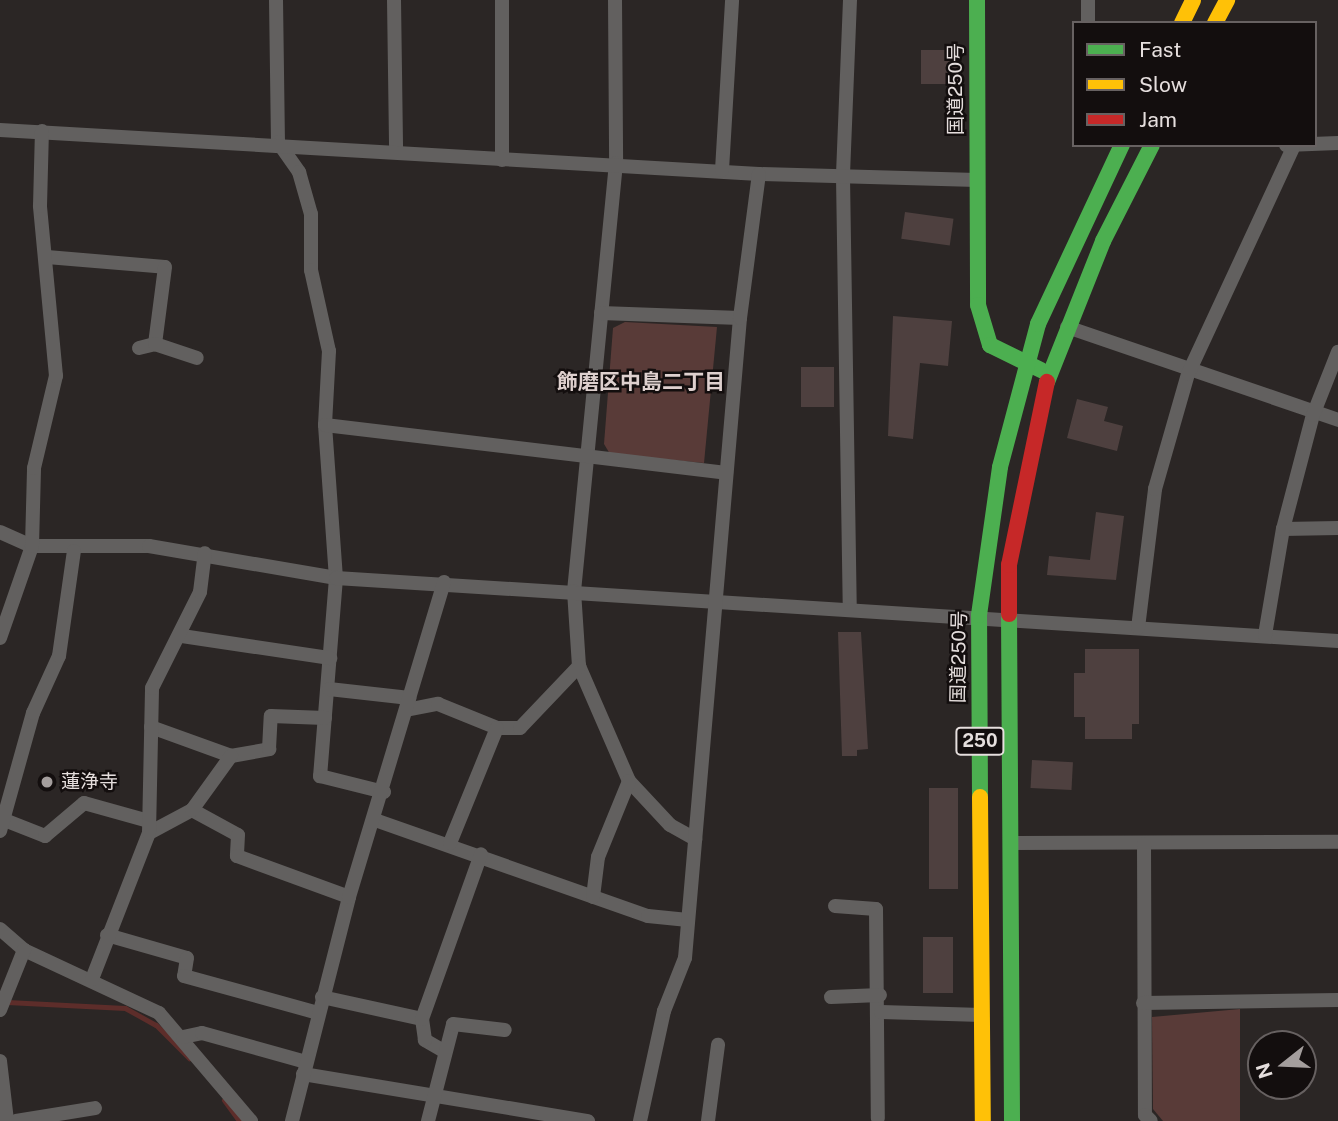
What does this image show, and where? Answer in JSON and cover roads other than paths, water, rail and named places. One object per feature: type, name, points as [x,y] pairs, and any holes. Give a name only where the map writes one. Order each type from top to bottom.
[{"type":"highway","name":"国道250号","points":[[977,0],[978,305],[990,345],[1026,366],[1049,371]]},
{"type":"highway","points":[[1183,21],[1193,0]]},
{"type":"highway","points":[[1216,21],[1227,0]]},
{"type":"highway","name":"国道250号","points":[[983,1121],[979,615],[1000,467],[1038,324],[1121,147]]},
{"type":"highway","name":"250","points":[[1012,1121],[1008,618],[1021,491],[1049,371],[1151,147]]},
{"type":"street","points":[[275,0],[278,142],[299,172],[311,214],[310,270],[329,351],[325,425],[336,578],[320,776],[384,792]]},
{"type":"street","points":[[394,0],[396,150]]},
{"type":"street","points":[[502,0],[502,160]]},
{"type":"street","points":[[615,0],[616,163],[574,591],[579,666],[629,781],[670,825],[695,839]]},
{"type":"street","points":[[722,170],[732,0]]},
{"type":"street","points":[[850,0],[843,177],[850,607]]},
{"type":"street","points":[[1088,0],[1088,21]]},
{"type":"street","points":[[0,130],[278,142],[502,160],[616,163],[759,174],[977,180]]},
{"type":"street","points":[[0,638],[32,546],[34,468],[56,376],[47,257],[40,206],[42,131]]},
{"type":"street","points":[[1317,145],[1338,143]]},
{"type":"street","points":[[1138,628],[1155,489],[1188,374],[1289,147]]},
{"type":"street","points":[[639,1121],[664,1011],[685,958],[740,318],[759,174]]},
{"type":"street","points":[[47,257],[165,267],[155,344]]},
{"type":"street","points":[[601,313],[740,318]]},
{"type":"street","points":[[1067,327],[1188,374],[1313,415],[1338,419]]},
{"type":"street","points":[[139,348],[155,344],[197,358]]},
{"type":"street","points":[[1265,635],[1283,529],[1313,415],[1338,352]]},
{"type":"street","points":[[325,425],[726,473]]},
{"type":"street","points":[[1283,529],[1338,528]]},
{"type":"street","points":[[0,532],[32,546],[74,551],[149,546],[205,553],[336,578],[444,582],[715,602],[979,615],[1338,641]]},
{"type":"street","points":[[74,551],[59,656],[33,713],[3,826],[45,836],[83,803],[149,827],[192,810],[231,755]]},
{"type":"street","points":[[93,979],[107,934],[149,827],[152,688],[182,636],[200,592],[205,553]]},
{"type":"street","points":[[292,1121],[321,997],[349,897],[384,792],[444,582]]},
{"type":"street","points":[[182,636],[330,658]]},
{"type":"street","points":[[329,689],[407,704],[438,704],[498,728],[520,728],[579,666]]},
{"type":"street","points":[[150,727],[231,755],[270,749],[271,716],[325,718]]},
{"type":"street","points":[[450,844],[498,728]]},
{"type":"street","points":[[0,772],[14,779]]},
{"type":"street","points":[[593,897],[598,858],[629,781]]},
{"type":"street","points":[[192,810],[238,835],[237,856],[349,897]]},
{"type":"street","points":[[375,820],[481,854],[649,916],[688,920]]},
{"type":"street","points":[[1010,843],[1338,842]]},
{"type":"street","points":[[1143,844],[1145,1115],[1151,1121]]},
{"type":"street","points":[[442,1050],[425,1040],[422,1019],[481,854]]},
{"type":"street","points":[[835,906],[876,909],[881,1012],[878,1118]]},
{"type":"street","points":[[0,929],[24,950],[93,979],[159,1013],[183,1037],[251,1121]]},
{"type":"street","points":[[107,934],[187,958],[184,976],[318,1013]]},
{"type":"street","points":[[2,1003],[24,950]]},
{"type":"street","points":[[831,997],[880,995]]},
{"type":"street","points":[[321,997],[422,1019]]},
{"type":"street","points":[[1143,1003],[1338,1000]]},
{"type":"street","points":[[881,1012],[982,1015]]},
{"type":"street","points":[[428,1121],[442,1050],[460,1021],[505,1030]]},
{"type":"street","points":[[183,1037],[202,1033],[305,1068],[432,1096],[588,1121]]},
{"type":"street","points":[[708,1121],[718,1045]]},
{"type":"street","points":[[0,1061],[7,1121]]},
{"type":"street","points":[[16,1121],[95,1108]]},
{"type":"waterway","points":[[7,1002],[125,1008],[156,1025],[189,1058]]},
{"type":"waterway","points":[[224,1100],[239,1121]]},
{"type":"place","name":"蓮浄寺","points":[[47,782]]},
{"type":"district","name":"飾磨区中島二丁目","points":[[641,382]]}]
